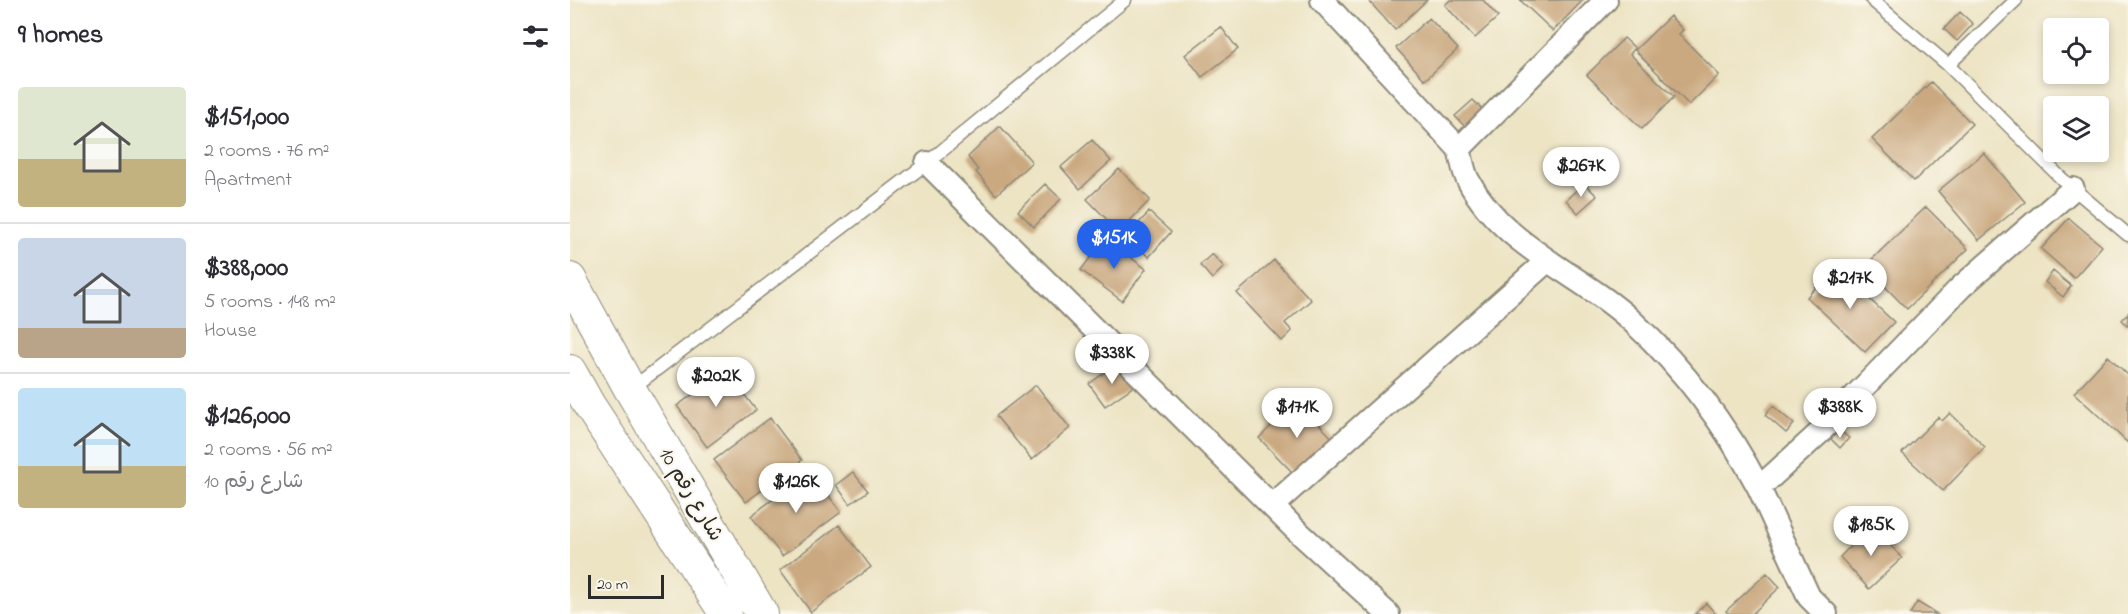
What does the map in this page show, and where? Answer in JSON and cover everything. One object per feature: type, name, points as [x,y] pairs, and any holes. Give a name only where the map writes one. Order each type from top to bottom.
[{"type":"main road","name":"شارع رقم 10","points":[[570,279],[630,389],[762,614]]},
{"type":"main road","name":"شارع رقم 10","points":[[570,371],[589,405],[726,614]]},
{"type":"street","points":[[1322,0],[1460,149],[1467,178],[1487,209],[1547,261],[1631,320],[1687,378],[1715,412],[1759,488],[1809,597],[1826,614]]},
{"type":"street","points":[[1460,149],[1606,0]]},
{"type":"street","points":[[927,164],[1272,506],[1388,614]]},
{"type":"street","points":[[1759,488],[1817,435],[1961,287],[2073,189]]},
{"type":"street","points":[[1272,506],[1547,261]]},
{"type":"lane","points":[[630,389],[927,164],[1125,0]]},
{"type":"lane","points":[[1872,0],[1947,65],[2073,189],[2128,235]]},
{"type":"lane","points":[[1947,65],[2016,0]]},
{"type":"building","points":[[1368,0],[1427,0],[1395,30]]},
{"type":"building","points":[[1450,0],[1483,0],[1498,17],[1475,38],[1445,5]]},
{"type":"building","points":[[1520,0],[1583,0],[1553,31]]},
{"type":"building","points":[[1960,12],[1973,24],[1957,41],[1944,29]]},
{"type":"building","points":[[1670,16],[1683,30],[1679,34],[1719,75],[1689,105],[1635,50]]},
{"type":"building","points":[[1429,18],[1458,49],[1425,80],[1396,48]]},
{"type":"building","points":[[1221,27],[1238,49],[1202,77],[1185,55]]},
{"type":"building","points":[[1624,38],[1635,48],[1630,54],[1674,97],[1642,129],[1587,75]]},
{"type":"building","points":[[1931,82],[1972,124],[1914,181],[1872,139]]},
{"type":"building","points":[[1473,100],[1484,111],[1465,127],[1455,116]]},
{"type":"building","points":[[1000,126],[1032,162],[996,195],[976,172],[978,170],[968,157]]},
{"type":"building","points":[[1092,140],[1111,161],[1080,189],[1061,167]]},
{"type":"building","points":[[1984,153],[2025,202],[1979,240],[1938,191]]},
{"type":"building","points":[[1119,169],[1150,200],[1119,232],[1087,199]]},
{"type":"building","points":[[1584,183],[1597,196],[1578,213],[1566,200]]},
{"type":"building","points":[[1045,184],[1061,199],[1034,227],[1018,211]]},
{"type":"building","points":[[1926,207],[1968,249],[1907,309],[1865,266]]},
{"type":"building","points":[[1149,212],[1171,232],[1149,257],[1126,237]]},
{"type":"building","points":[[2069,218],[2102,246],[2074,278],[2041,249]]},
{"type":"building","points":[[1105,238],[1146,269],[1122,301],[1081,270]]},
{"type":"building","points":[[1212,254],[1224,267],[1212,279],[1200,265]]},
{"type":"building","points":[[1274,260],[1311,300],[1285,323],[1292,331],[1282,341],[1237,293]]},
{"type":"building","points":[[1835,267],[1894,322],[1865,352],[1807,297]]},
{"type":"building","points":[[2053,271],[2071,286],[2063,297],[2045,282]]},
{"type":"building","points":[[2128,313],[2128,326],[2122,320]]},
{"type":"building","points":[[2108,356],[2128,375],[2128,443],[2074,393]]},
{"type":"building","points":[[1118,363],[1134,386],[1105,406],[1089,384]]},
{"type":"building","points":[[726,370],[756,410],[707,447],[677,406]]},
{"type":"building","points":[[1036,385],[1070,428],[1032,460],[996,416]]},
{"type":"building","points":[[1297,401],[1335,441],[1297,477],[1259,438]]},
{"type":"building","points":[[1773,406],[1794,424],[1786,433],[1765,415]]},
{"type":"building","points":[[1950,413],[1985,447],[1943,491],[1902,453],[1938,417],[1942,421]]},
{"type":"building","points":[[770,418],[802,460],[746,502],[714,460]]},
{"type":"building","points":[[1839,430],[1849,438],[1840,448],[1831,439]]},
{"type":"building","points":[[810,471],[841,512],[782,556],[751,516]]},
{"type":"building","points":[[853,472],[868,491],[850,504],[836,485]]},
{"type":"building","points":[[1871,524],[1902,558],[1869,589],[1840,557]]},
{"type":"building","points":[[839,525],[871,567],[811,612],[780,570]]},
{"type":"building","points":[[1767,573],[1780,587],[1752,614],[1729,614],[1726,611]]},
{"type":"building","points":[[1917,602],[1937,614],[1910,614]]},
{"type":"building","points":[[1706,603],[1716,614],[1695,614]]}]
